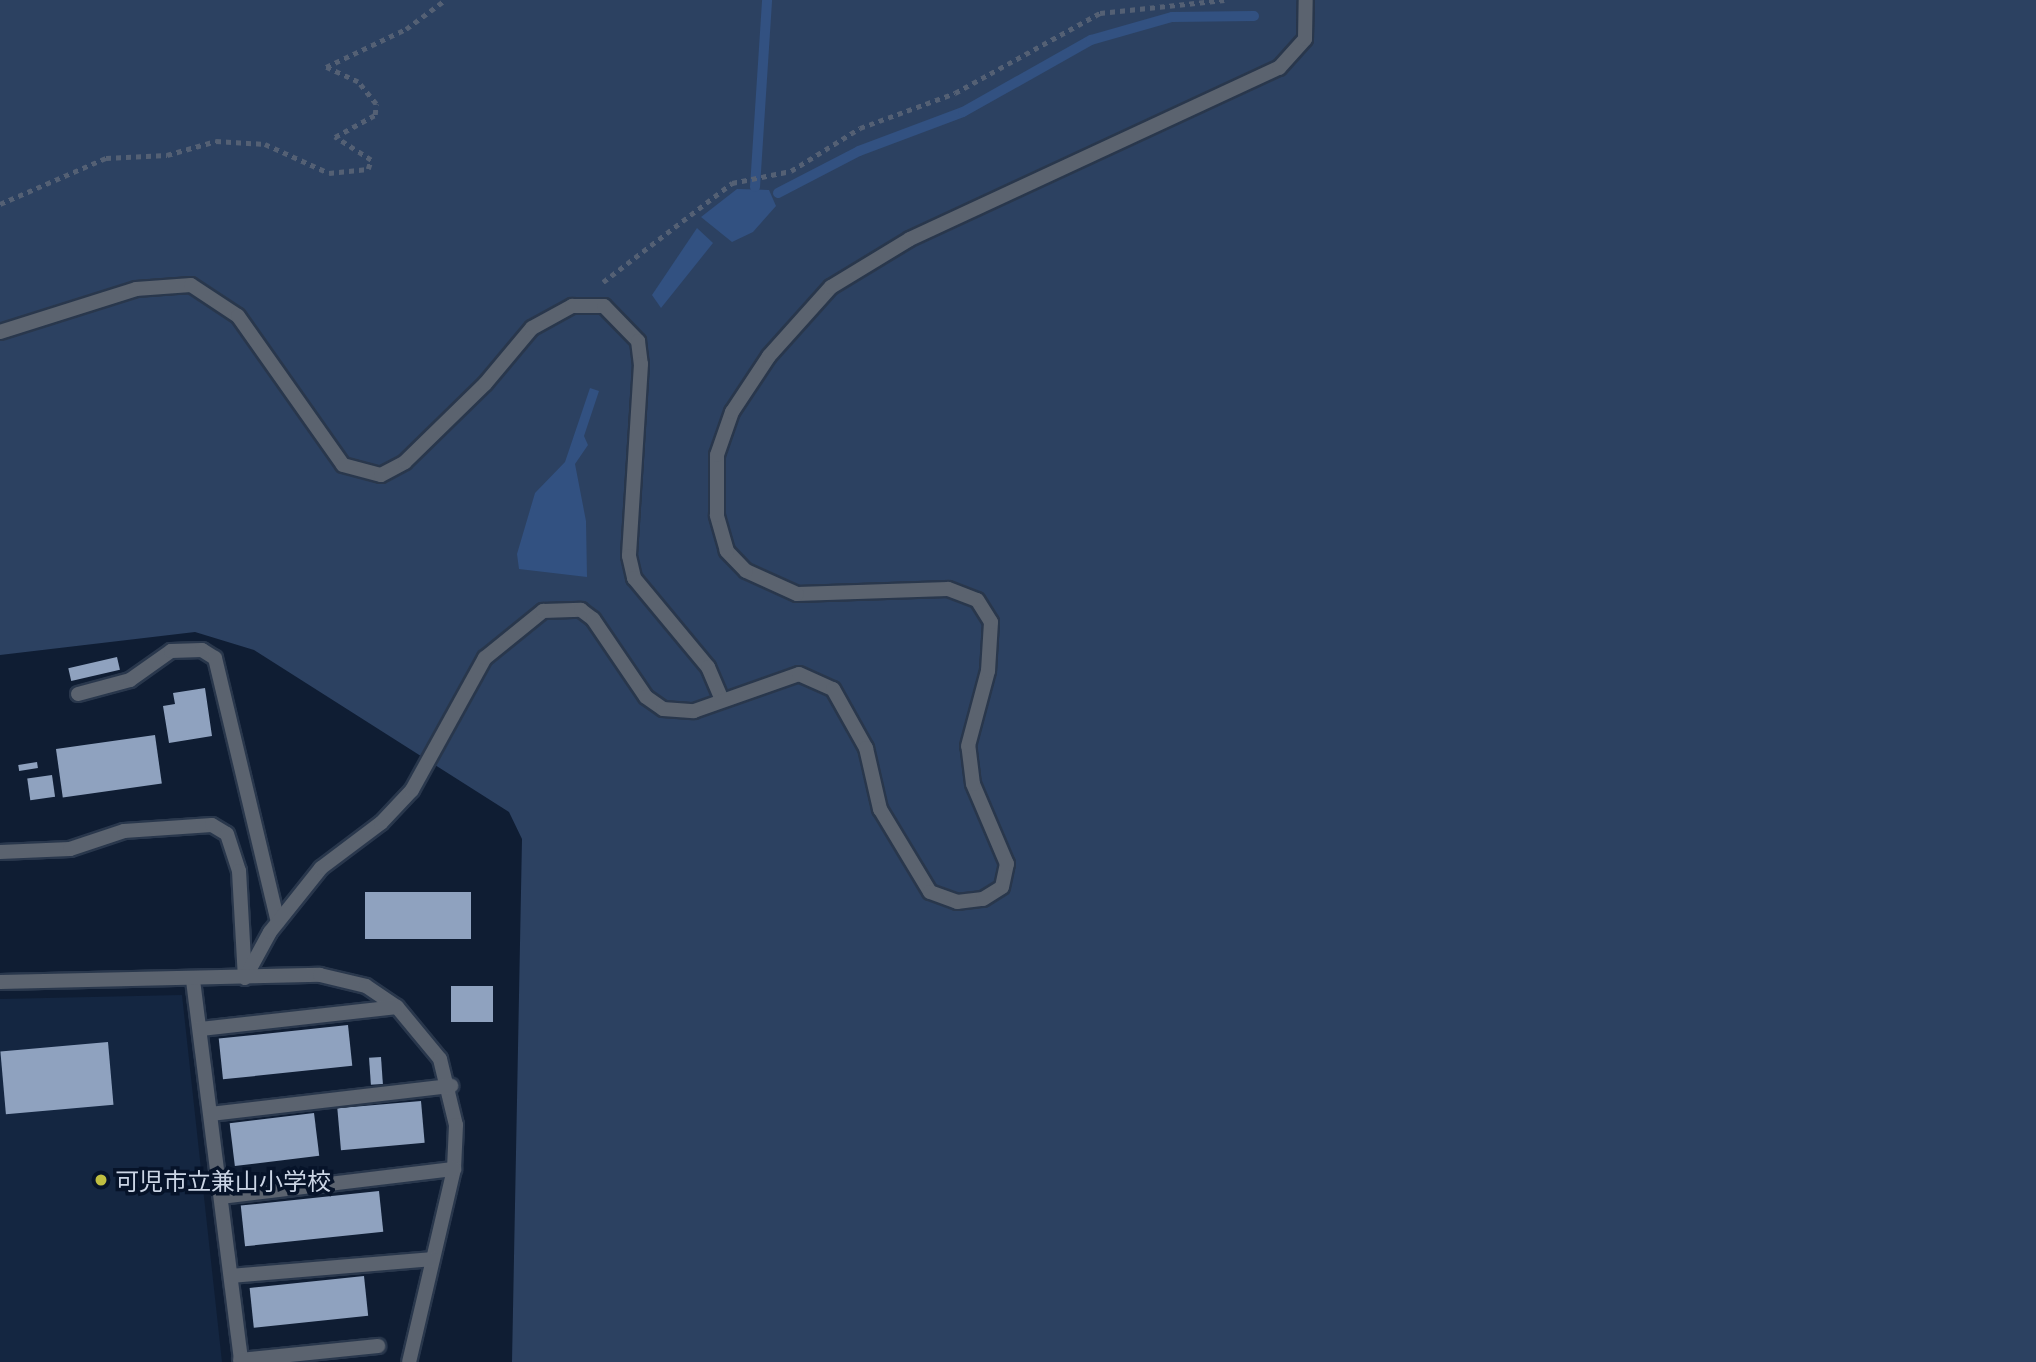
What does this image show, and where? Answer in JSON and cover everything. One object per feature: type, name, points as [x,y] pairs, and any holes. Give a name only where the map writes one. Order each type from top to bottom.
[{"type":"street","points":[[245,978],[278,922],[321,867],[381,823],[412,790],[485,658],[543,611],[568,608],[593,619],[646,697],[663,709],[694,710],[721,698],[799,674],[833,689],[866,748],[880,809],[930,892],[957,902],[983,899],[1002,887],[1007,864],[973,784],[968,746],[988,671],[991,622],[977,600],[948,589],[797,594],[746,571],[727,551],[717,515],[718,455],[732,412],[769,356],[831,287],[910,239],[1279,68],[1305,39],[1307,0]]},
{"type":"street","points":[[0,332],[136,289],[191,285],[238,316],[343,465],[381,475],[405,461],[485,384],[532,328],[580,306],[604,306],[638,341],[642,383],[629,556],[634,578],[708,667],[721,698]]},
{"type":"street","points":[[78,694],[130,680],[171,651],[202,650],[215,658],[278,922]]},
{"type":"street","points":[[0,852],[70,849],[124,831],[212,825],[227,834],[239,871],[245,978]]},
{"type":"street","points":[[0,982],[346,978],[397,1007],[434,1051],[451,1086],[454,1169],[409,1362]]},
{"type":"street","points":[[193,980],[241,1361],[378,1346]]},
{"type":"street","points":[[201,1030],[397,1007]]},
{"type":"street","points":[[211,1114],[451,1086]]},
{"type":"street","points":[[221,1197],[454,1169]]},
{"type":"street","points":[[231,1276],[432,1259]]},
{"type":"path","points":[[0,204],[106,158],[167,155],[216,141],[265,144],[329,173],[368,169],[371,160],[335,136],[375,115],[376,104],[358,82],[326,67],[406,29],[445,0]]},
{"type":"path","points":[[580,306],[621,263],[695,206],[751,180],[826,154],[859,128],[955,93],[1100,13],[1224,0]]},
{"type":"shaded area","points":[[0,0],[2036,0],[2036,1362],[512,1362],[522,839],[509,812],[254,650],[195,632],[0,655]]},
{"type":"shaded area","points":[[737,189],[769,190],[776,206],[753,232],[732,242],[701,217]]},
{"type":"shaded area","points":[[697,228],[713,243],[661,308],[652,295]]},
{"type":"shaded area","points":[[590,388],[599,391],[584,436],[588,445],[575,464],[586,521],[587,577],[519,569],[517,554],[535,493],[565,462]]},
{"type":"shaded area","name":"可児市立兼山小学校","points":[[182,995],[222,1362],[0,1362],[0,999]]},
{"type":"building","points":[[117,657],[120,670],[71,681],[68,668]]},
{"type":"building","points":[[205,688],[212,736],[169,743],[163,706],[175,704],[173,693]]},
{"type":"building","points":[[155,735],[162,784],[63,797],[56,749]]},
{"type":"building","points":[[37,762],[38,768],[19,771],[18,765]]},
{"type":"building","points":[[52,775],[55,797],[30,800],[27,778]]},
{"type":"building","points":[[365,892],[471,892],[471,939],[365,939]]},
{"type":"building","points":[[451,986],[493,986],[493,1022],[451,1022]]},
{"type":"building","points":[[348,1025],[352,1066],[223,1079],[219,1039]]},
{"type":"building","points":[[108,1042],[113,1105],[6,1114],[0,1051]]},
{"type":"building","points":[[381,1057],[383,1084],[371,1085],[369,1058]]},
{"type":"building","points":[[421,1101],[425,1143],[341,1150],[337,1108]]},
{"type":"building","points":[[314,1113],[319,1156],[235,1166],[230,1123]]},
{"type":"building","points":[[379,1191],[383,1232],[245,1246],[241,1206]]},
{"type":"building","points":[[364,1276],[368,1316],[254,1328],[250,1288]]},
{"type":"waterway","points":[[755,187],[767,0]]},
{"type":"waterway","points":[[778,193],[859,151],[963,112],[1091,40],[1172,17],[1254,16]]},
{"type":"place","name":"可児市立兼山小学校","points":[[101,1180]]}]
